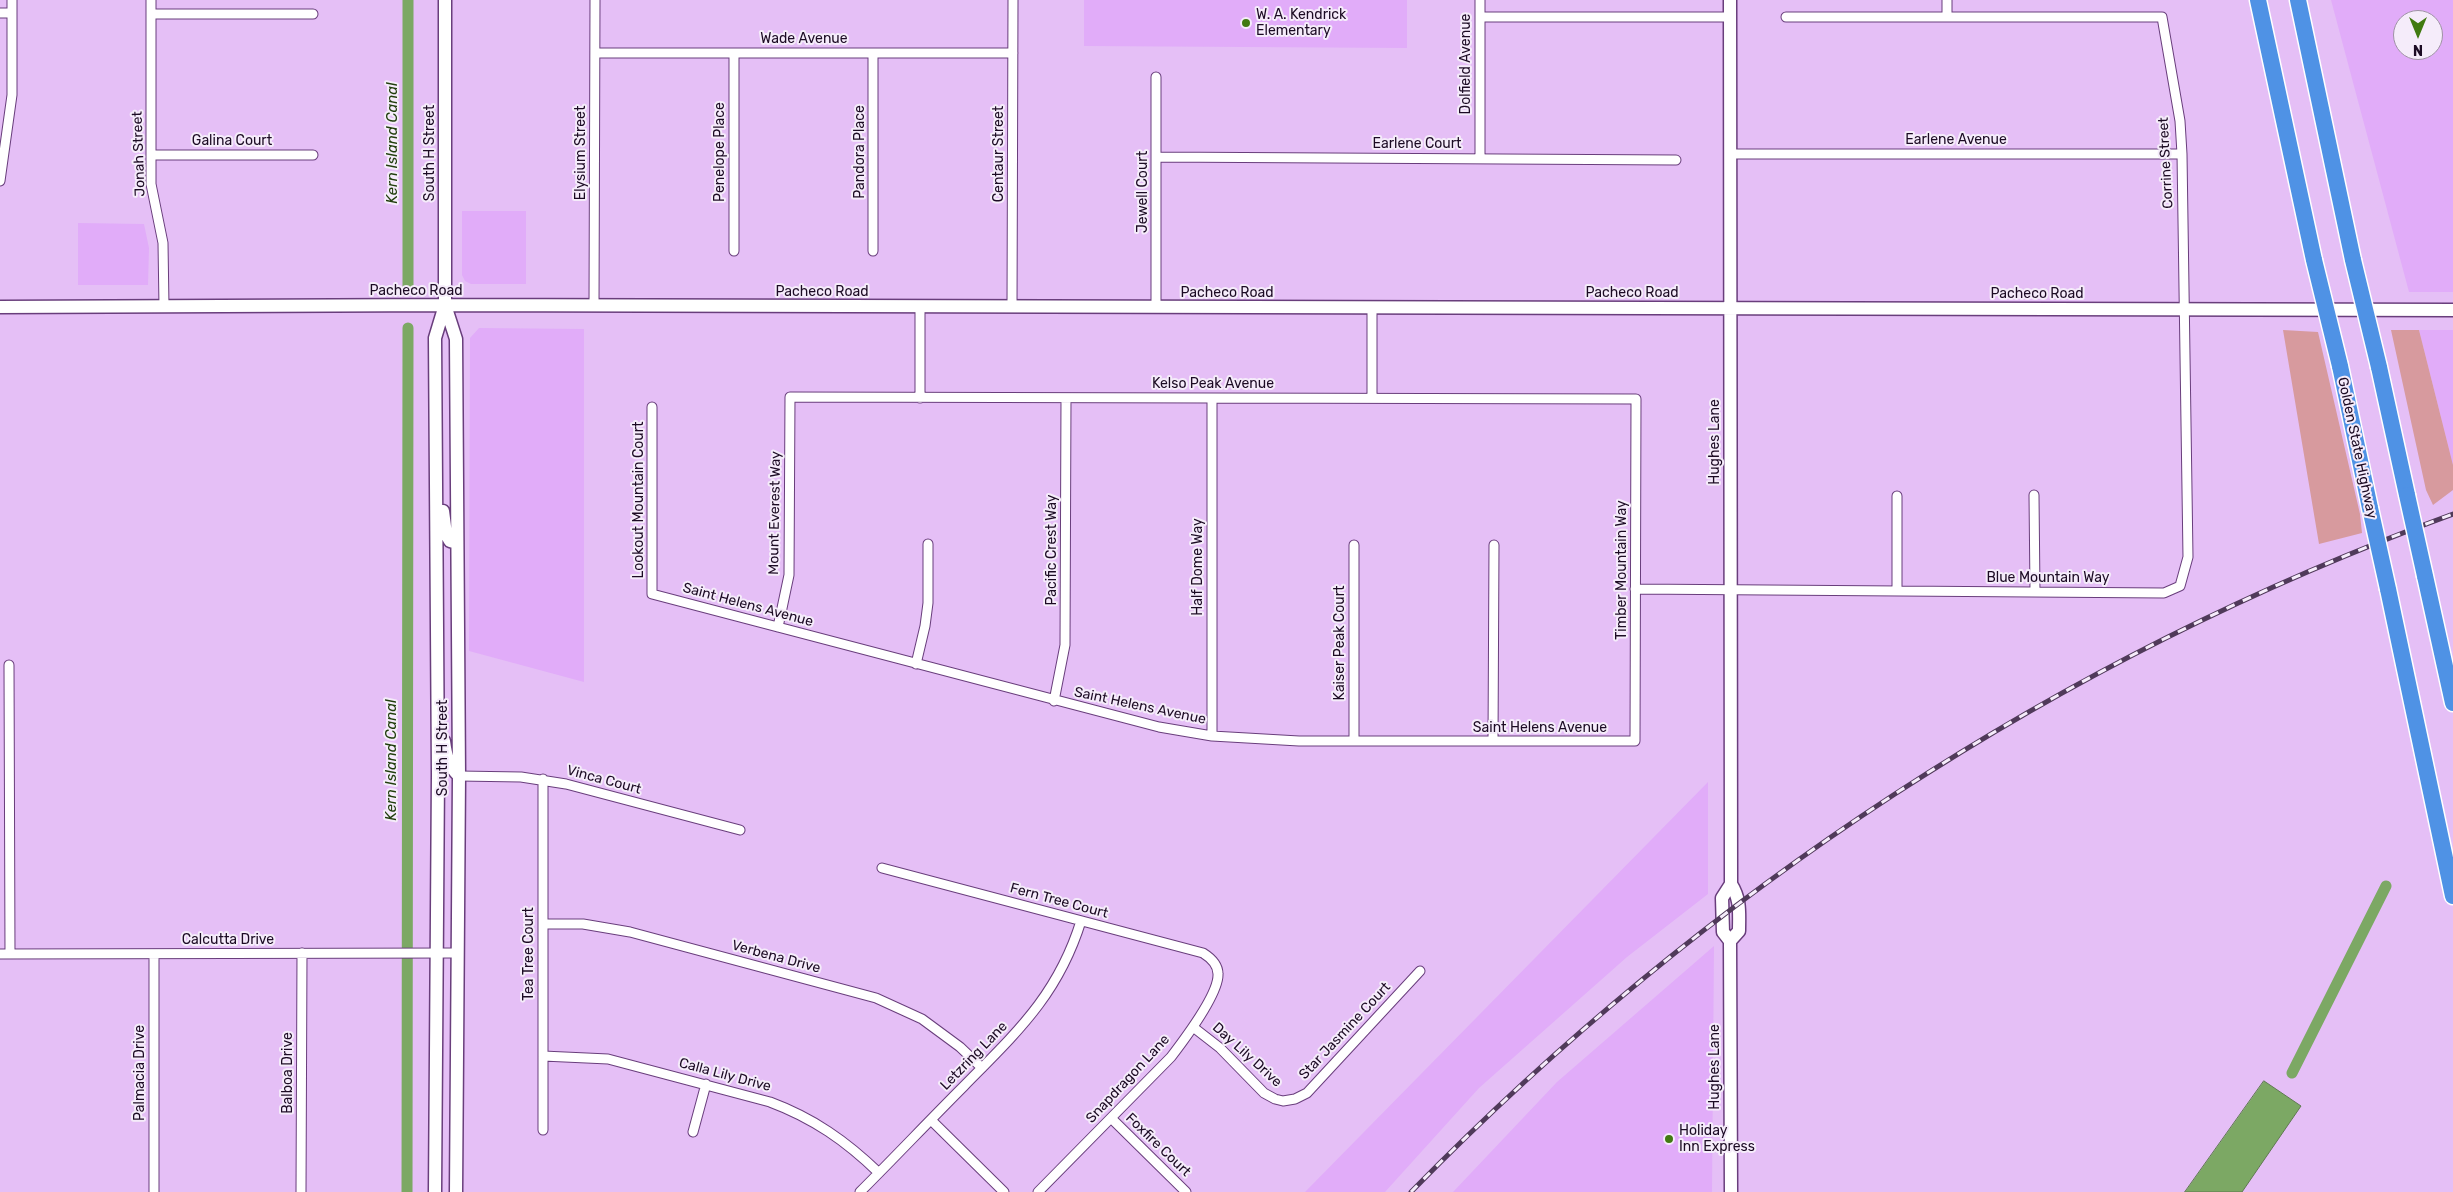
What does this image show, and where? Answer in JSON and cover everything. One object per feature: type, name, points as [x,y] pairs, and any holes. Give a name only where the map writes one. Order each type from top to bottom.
[{"type":"highway","name":"Golden State Highway","points":[[2258,0],[2314,260],[2340,366],[2453,896]]},
{"type":"highway","points":[[2298,0],[2353,260],[2379,367],[2453,703]]},
{"type":"street","points":[[0,181],[2,150],[12,95],[12,0]]},
{"type":"street","name":"Jonah Street","points":[[152,0],[151,155],[154,201],[163,243],[164,307]]},
{"type":"street","name":"South H Street","points":[[435,1192],[437,677],[435,338],[445,305],[445,0]]},
{"type":"street","name":"Elysium Street","points":[[594,306],[595,0]]},
{"type":"street","name":"Centaur Street","points":[[1012,307],[1013,0]]},
{"type":"street","name":"Dolfield Avenue","points":[[1480,0],[1480,158]]},
{"type":"street","name":"Hughes Lane","points":[[1730,0],[1732,884],[1722,898],[1723,932],[1730,941],[1731,1192]]},
{"type":"street","points":[[1786,17],[1947,17],[1947,0]]},
{"type":"street","points":[[0,13],[12,13]]},
{"type":"street","points":[[151,14],[313,14]]},
{"type":"street","name":"Corrine Street","points":[[1947,17],[2162,17],[2180,121],[2183,309]]},
{"type":"street","points":[[1480,18],[1730,18]]},
{"type":"street","name":"Wade Avenue","points":[[595,53],[1013,53]]},
{"type":"street","name":"Penelope Place","points":[[734,53],[734,251]]},
{"type":"street","name":"Pandora Place","points":[[873,251],[874,53]]},
{"type":"street","name":"Jewell Court","points":[[1156,78],[1156,307]]},
{"type":"street","name":"Earlene Avenue","points":[[1730,154],[2182,154]]},
{"type":"street","name":"Galina Court","points":[[151,155],[313,155]]},
{"type":"street","name":"Earlene Court","points":[[1156,157],[1676,160]]},
{"type":"street","name":"South H Street","points":[[445,305],[456,340],[459,776],[456,953],[456,1192]]},
{"type":"street","name":"Pacheco Road","points":[[0,307],[445,305],[2453,310]]},
{"type":"street","points":[[920,307],[920,398]]},
{"type":"street","points":[[1372,308],[1372,398]]},
{"type":"street","name":"Blue Mountain Way","points":[[1636,590],[2164,593],[2180,586],[2188,557],[2183,309]]},
{"type":"street","name":"Kelso Peak Avenue","points":[[790,397],[1636,399]]},
{"type":"street","name":"Mount Everest Way","points":[[778,627],[789,575],[790,397]]},
{"type":"street","name":"Pacific Crest Way","points":[[1054,701],[1065,645],[1066,398]]},
{"type":"street","name":"Half Dome Way","points":[[1212,398],[1212,736]]},
{"type":"street","name":"Timber Mountain Way","points":[[1635,741],[1636,399]]},
{"type":"street","name":"Lookout Mountain Court","points":[[652,407],[652,594]]},
{"type":"street","points":[[436,454],[446,534],[450,541],[457,543]]},
{"type":"street","points":[[2034,495],[2035,592]]},
{"type":"street","points":[[1897,496],[1897,591]]},
{"type":"street","points":[[916,664],[928,603],[928,544]]},
{"type":"street","name":"Kaiser Peak Court","points":[[1354,545],[1354,741]]},
{"type":"street","points":[[1493,741],[1494,545]]},
{"type":"street","name":"Saint Helens Avenue","points":[[652,594],[1054,701],[1159,727],[1212,736],[1261,740],[1635,741]]},
{"type":"street","points":[[9,665],[10,954]]},
{"type":"street","points":[[437,677],[446,758],[450,768],[459,776]]},
{"type":"street","name":"Vinca Court","points":[[459,776],[543,779],[740,830]]},
{"type":"street","name":"Tea Tree Court","points":[[542,1130],[543,779]]},
{"type":"street","name":"Fern Tree Court","points":[[882,868],[1203,953],[1213,960],[1218,973]]},
{"type":"street","name":"Letzring Lane","points":[[860,1192],[1027,1021],[1054,985],[1066,963],[1082,921]]},
{"type":"street","name":"Verbena Drive","points":[[542,924],[583,924],[630,932],[876,998],[928,1023],[960,1047],[982,1068]]},
{"type":"street","name":"Balboa Drive","points":[[302,953],[302,1192]]},
{"type":"street","name":"Calcutta Drive","points":[[0,954],[456,953]]},
{"type":"street","name":"Palmacia Drive","points":[[154,954],[154,1192]]},
{"type":"street","name":"Star Jasmine Court","points":[[1283,1101],[1296,1099],[1306,1093],[1420,971]]},
{"type":"street","name":"Snapdragon Lane","points":[[1038,1192],[1170,1057],[1193,1027],[1216,990],[1218,973]]},
{"type":"street","name":"Day Lily Drive","points":[[1193,1027],[1220,1048],[1264,1093],[1283,1101]]},
{"type":"street","name":"Calla Lily Drive","points":[[542,1056],[608,1059],[770,1102],[802,1115],[835,1134],[879,1172]]},
{"type":"street","points":[[694,1132],[706,1084]]},
{"type":"street","name":"Foxfire Court","points":[[1110,1118],[1186,1192]]},
{"type":"street","points":[[930,1120],[1004,1192]]},
{"type":"shaded area","name":"W. A. Kendrick Elementary","points":[[1084,0],[1407,0],[1407,48],[1084,46]]},
{"type":"shaded area","points":[[2331,0],[2453,0],[2453,292],[2409,292]]},
{"type":"shaded area","points":[[462,211],[526,211],[526,284],[471,284],[465,281],[462,275]]},
{"type":"shaded area","points":[[78,223],[144,224],[149,248],[148,285],[78,285]]},
{"type":"shaded area","points":[[479,328],[584,329],[584,682],[469,651],[470,338]]},
{"type":"shaded area","points":[[2283,330],[2318,332],[2360,514],[2362,533],[2319,544]]},
{"type":"shaded area","points":[[2391,330],[2419,330],[2453,465],[2453,490],[2433,505],[2426,490]]},
{"type":"shaded area","points":[[2419,330],[2453,330],[2453,465]]},
{"type":"shaded area","points":[[1708,782],[1708,894],[1627,957],[1479,1088],[1385,1192],[1305,1192]]},
{"type":"shaded area","points":[[1714,946],[1712,1192],[1453,1192],[1557,1082]]},
{"type":"shaded area","points":[[2264,1081],[2301,1106],[2242,1192],[2185,1192]]},
{"type":"waterway","name":"Kern Island Canal","points":[[408,0],[408,287]]},
{"type":"waterway","name":"Kern Island Canal","points":[[407,1192],[408,328]]},
{"type":"waterway","points":[[2292,1073],[2386,886]]},
{"type":"railway","points":[[1411,1192],[1523,1083],[1642,980],[1765,884],[1894,794],[2028,713],[2165,638],[2307,572],[2453,514]]},
{"type":"place","name":"W. A. Kendrick Elementary","points":[[1246,23]]},
{"type":"place","name":"Holiday Inn Express","points":[[1669,1139]]}]
